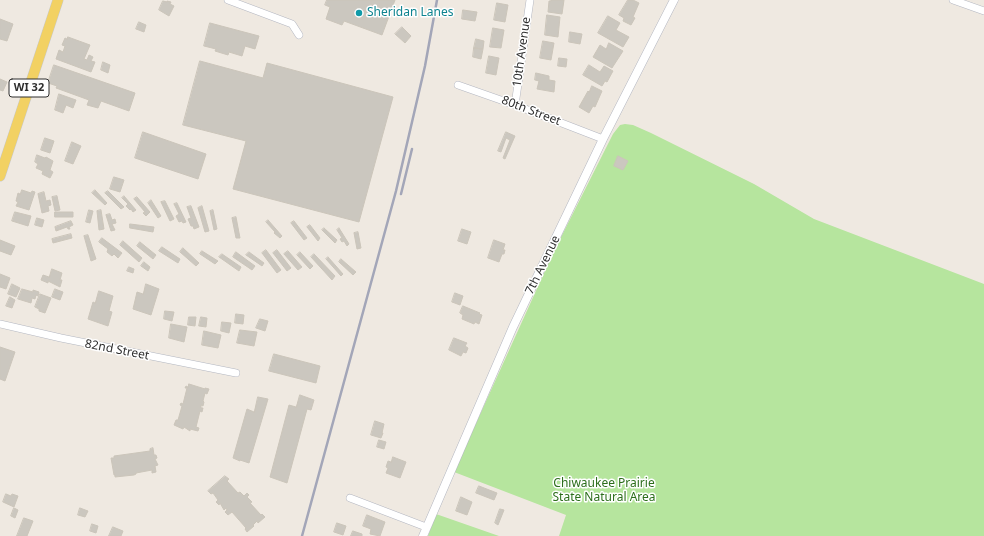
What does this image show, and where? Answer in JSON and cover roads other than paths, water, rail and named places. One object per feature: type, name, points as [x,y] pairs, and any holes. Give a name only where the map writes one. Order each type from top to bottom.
[{"type":"main road","name":"WI 32","points":[[0,176],[58,0]]},
{"type":"street","points":[[228,0],[292,24],[299,35]]},
{"type":"street","name":"10th Avenue","points":[[515,104],[530,0]]},
{"type":"street","name":"7th Avenue","points":[[423,536],[513,327],[604,139],[674,0]]},
{"type":"street","points":[[953,0],[984,11]]},
{"type":"street","name":"80th Street","points":[[458,85],[515,104],[604,139]]},
{"type":"street","name":"82nd Street","points":[[0,324],[61,338],[236,373]]},
{"type":"street","points":[[350,498],[426,527]]},
{"type":"railway","points":[[302,536],[396,191],[425,66],[437,0]]},
{"type":"railway","points":[[401,194],[412,149]]},
{"type":"place","name":"Sheridan Lanes","points":[[359,13]]},
{"type":"park label","name":"Chiwaukee Prairie State Natural Area","points":[[604,491]]}]
